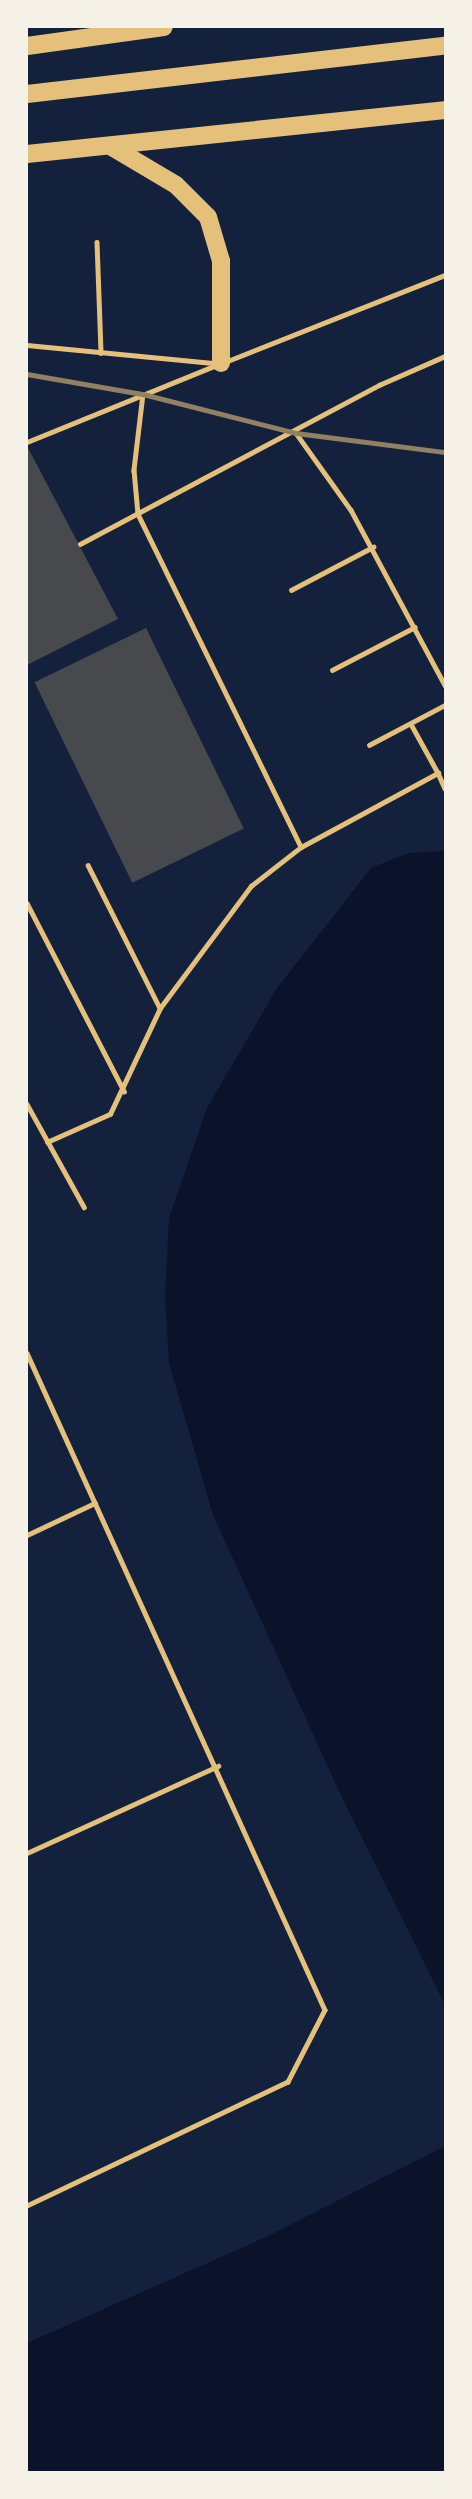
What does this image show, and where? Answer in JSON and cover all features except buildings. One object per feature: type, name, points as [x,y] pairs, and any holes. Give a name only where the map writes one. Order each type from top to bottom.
[{"type":"highway","points":[[27,46],[164,27]]},
{"type":"highway","points":[[27,94],[445,46]]},
{"type":"highway","points":[[27,154],[112,147],[445,110]]},
{"type":"highway","points":[[112,147],[176,185],[208,217],[221,261],[221,363]]},
{"type":"lane","points":[[97,242],[101,353]]},
{"type":"lane","points":[[27,442],[445,274]]},
{"type":"lane","points":[[27,345],[221,363]]},
{"type":"lane","points":[[80,544],[296,433],[379,385],[445,356]]},
{"type":"lane","points":[[143,394],[134,470],[138,514],[301,847]]},
{"type":"lane","points":[[296,433],[373,547],[445,685]]},
{"type":"lane","points":[[291,590],[373,547]]},
{"type":"lane","points":[[332,670],[415,627]]},
{"type":"lane","points":[[369,745],[445,705]]},
{"type":"lane","points":[[411,724],[445,789]]},
{"type":"lane","points":[[47,1142],[110,1114],[124,1091],[160,1008],[251,886],[301,847],[438,773]]},
{"type":"lane","points":[[88,865],[160,1008]]},
{"type":"lane","points":[[27,903],[124,1091]]},
{"type":"lane","points":[[27,1104],[84,1207]]},
{"type":"lane","points":[[27,1353],[218,1766],[325,2010],[288,2082],[27,2206]]},
{"type":"lane","points":[[27,1535],[95,1503]]},
{"type":"lane","points":[[27,1853],[218,1766]]},
{"type":"water","points":[[445,851],[445,2005],[338,1789],[213,1515],[169,1363],[165,1298],[169,1218],[207,1108],[277,988],[371,868],[408,853]]},
{"type":"water","points":[[445,2146],[445,2472],[27,2472],[27,2343],[266,2237]]},
{"type":"railway","points":[[27,374],[143,394],[296,433],[445,452]]}]
